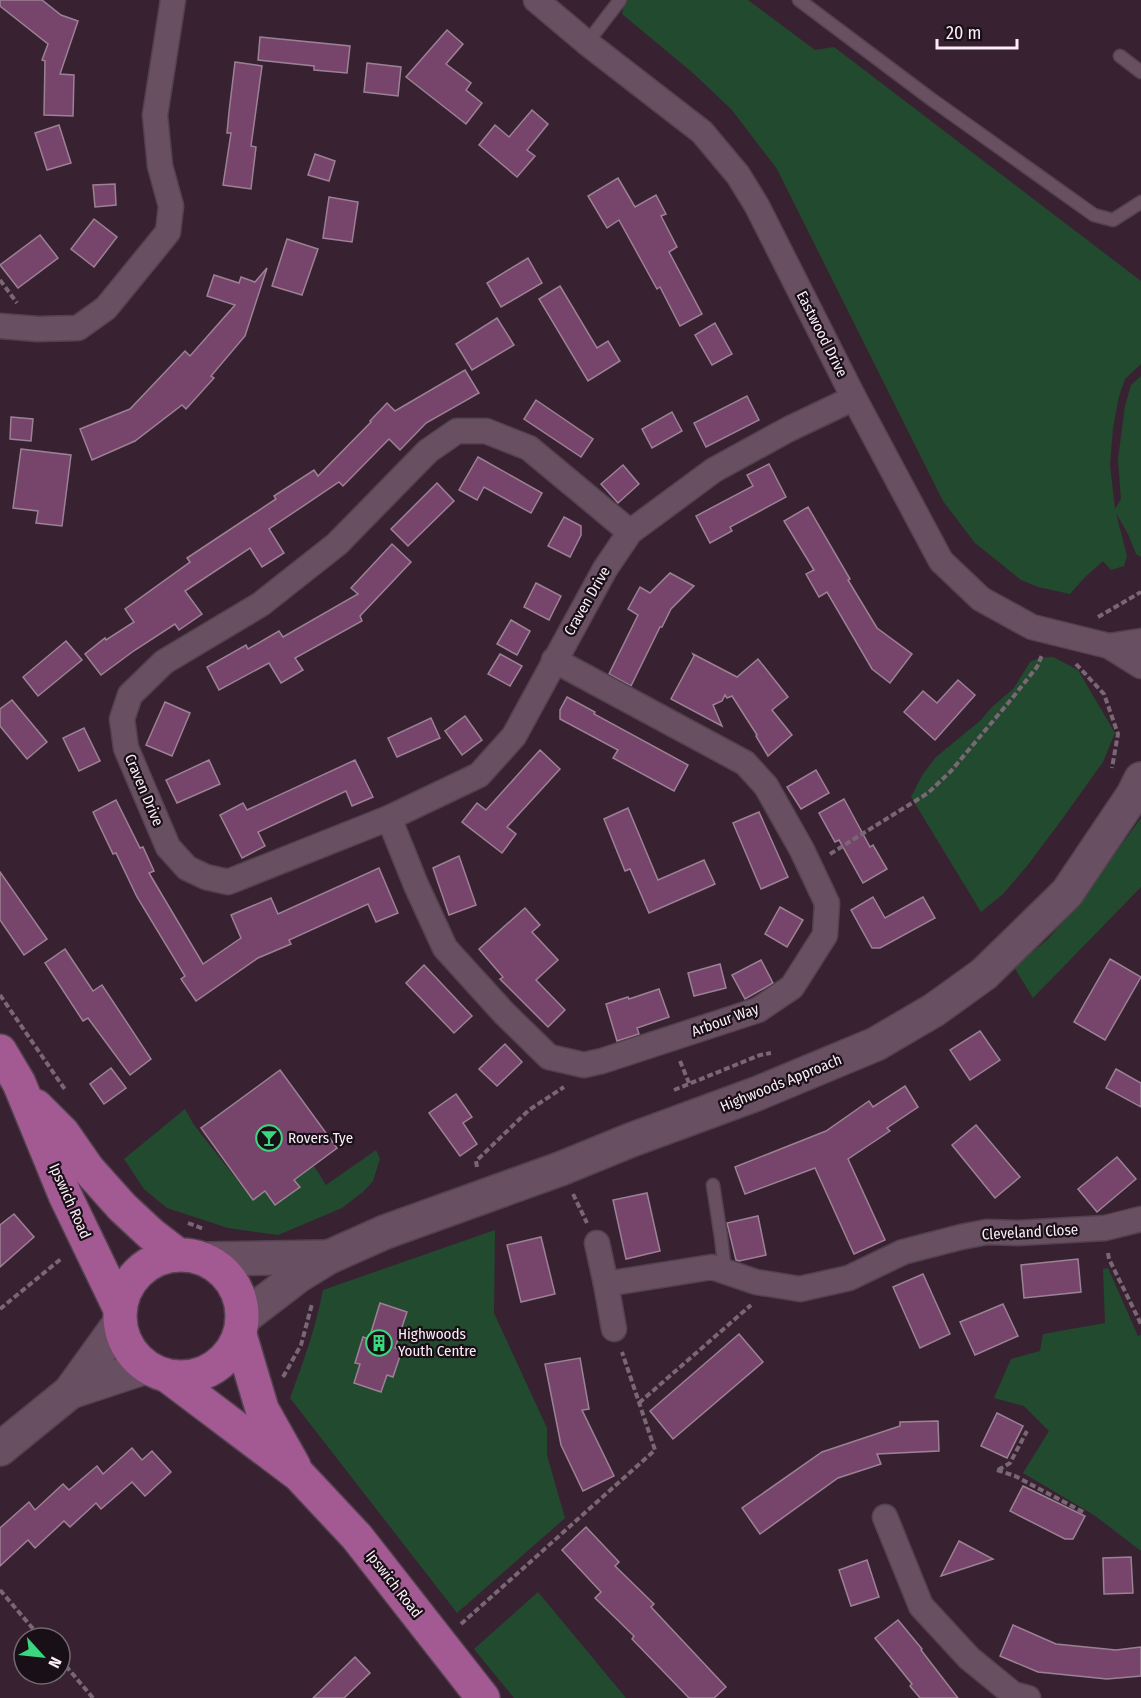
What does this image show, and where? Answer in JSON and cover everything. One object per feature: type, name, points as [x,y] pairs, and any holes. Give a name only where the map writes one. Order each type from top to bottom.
[{"type":"main road","name":"Ipswich Road","points":[[0,1051],[24,1095],[65,1195],[119,1315]]},
{"type":"main road","name":"Ipswich Road","points":[[24,1095],[63,1133],[88,1169],[151,1234],[191,1256]]},
{"type":"main road","points":[[191,1256],[227,1275],[240,1296],[241,1327],[229,1354],[220,1363],[196,1376],[158,1372],[128,1349],[119,1315],[128,1282],[148,1263],[191,1256]]},
{"type":"main road","name":"Ipswich Road","points":[[241,1327],[262,1409],[299,1475]]},
{"type":"main road","name":"Ipswich Road","points":[[158,1372],[299,1475],[357,1537],[483,1698]]},
{"type":"street","points":[[0,326],[38,329],[78,328],[106,308],[168,232],[171,206],[160,166],[155,115],[173,0]]},
{"type":"street","name":"Eastwood Drive","points":[[536,0],[587,43],[702,132],[738,175],[757,206],[854,398],[941,561],[981,599],[1032,627],[1109,646],[1141,666]]},
{"type":"street","name":"Craven Drive","points":[[630,532],[529,448],[486,431],[457,431],[428,451],[337,544],[261,604],[164,662],[130,695],[122,719],[126,748],[168,848],[188,868],[206,877],[228,882],[389,818],[479,775],[514,736],[605,569],[630,532],[714,470],[789,429],[854,398]]},
{"type":"street","name":"Eastwood Drive","points":[[1109,646],[1141,641]]},
{"type":"street","name":"Arbour Way","points":[[554,660],[745,763],[766,786],[827,903],[825,936],[792,987],[758,1010],[584,1065]]},
{"type":"street","name":"Highwoods Approach","points":[[241,1327],[298,1276],[329,1257],[385,1232],[561,1169],[631,1140],[756,1094],[876,1044],[934,1010],[984,974],[1066,893],[1133,795],[1141,779]]},
{"type":"street","points":[[389,818],[416,885],[446,948],[503,1012],[549,1057],[584,1065]]},
{"type":"street","name":"Cleveland Close","points":[[606,1284],[712,1267],[756,1282],[800,1289],[849,1278],[903,1252],[987,1232],[1018,1233],[1105,1228],[1141,1219]]},
{"type":"street","points":[[597,1243],[614,1329]]},
{"type":"street","name":"Highwoods Approach","points":[[191,1256],[329,1257]]},
{"type":"street","points":[[0,1449],[70,1392],[119,1315]]},
{"type":"street","points":[[70,1392],[158,1372]]},
{"type":"street","points":[[885,1517],[921,1606],[969,1658],[1017,1697]]},
{"type":"lane","points":[[587,43],[620,0]]},
{"type":"lane","points":[[799,0],[931,99],[1094,214],[1113,220],[1141,202]]},
{"type":"lane","points":[[1120,56],[1141,72]]},
{"type":"lane","points":[[713,1185],[724,1272]]},
{"type":"path","points":[[1081,639],[1091,621],[1141,592]]},
{"type":"path","points":[[809,867],[928,794],[951,771],[1036,667],[1052,632]]},
{"type":"path","points":[[477,1170],[476,1161],[529,1110],[571,1083],[584,1065]]},
{"type":"path","points":[[561,1169],[597,1243]]},
{"type":"path","points":[[1105,1228],[1109,1259],[1141,1324]]},
{"type":"path","points":[[0,1309],[86,1239]]},
{"type":"path","points":[[639,1403],[774,1285]]},
{"type":"path","points":[[439,1640],[453,1631],[655,1450],[614,1329]]},
{"type":"path","points":[[1027,1431],[1010,1463],[997,1470],[1015,1476],[1085,1513]]},
{"type":"path","points":[[0,1590],[32,1626]]},
{"type":"path","points":[[72,1673],[93,1698]]},
{"type":"green space","points":[[625,0],[748,0],[815,50],[834,47],[1141,281],[1141,364],[1125,379],[1119,396],[1113,428],[1110,465],[1115,509],[1121,499],[1118,459],[1125,406],[1131,385],[1141,376],[1141,557],[1136,554],[1116,513],[1127,556],[1124,566],[1111,570],[1103,561],[1070,594],[1038,587],[1021,580],[975,543],[943,501],[777,169],[732,110],[693,73],[622,14]]},
{"type":"green space","points":[[1053,657],[1078,670],[1115,733],[1103,762],[1060,822],[1003,894],[981,912],[911,797],[923,774],[936,757],[981,720],[1014,688],[1030,662],[1039,658]]},
{"type":"green space","points":[[1141,818],[1141,887],[1033,998],[1014,967],[1048,939],[1076,906]]},
{"type":"green space","points":[[185,1109],[194,1125],[253,1200],[265,1191],[299,1186],[294,1180],[314,1166],[326,1185],[376,1150],[380,1159],[373,1181],[342,1208],[278,1235],[228,1228],[167,1208],[144,1189],[124,1159]]},
{"type":"green space","points":[[495,1230],[494,1313],[547,1428],[547,1455],[565,1518],[457,1613],[290,1398],[313,1331],[323,1290]]},
{"type":"green space","points":[[1108,1268],[1138,1336],[1141,1335],[1141,1551],[1094,1515],[1023,1473],[1049,1431],[1024,1406],[994,1398],[1011,1359],[1040,1351],[1043,1334],[1105,1323],[1103,1269]]},
{"type":"green space","points":[[538,1592],[626,1698],[514,1698],[474,1649]]},
{"type":"building","points":[[0,0],[42,0],[61,15],[78,21],[60,74],[74,75],[73,116],[44,115],[45,61],[42,60],[48,44],[0,6]]},
{"type":"building","points":[[447,30],[463,44],[446,64],[471,83],[466,90],[482,103],[466,124],[406,77]]},
{"type":"building","points":[[260,37],[350,46],[347,73],[314,70],[314,66],[258,60]]},
{"type":"building","points":[[235,62],[262,66],[251,146],[256,147],[251,189],[223,185],[231,133],[227,133]]},
{"type":"building","points":[[367,63],[401,67],[398,96],[364,92]]},
{"type":"building","points":[[532,110],[548,124],[527,150],[535,156],[517,177],[479,145],[495,125],[509,137]]},
{"type":"building","points":[[59,125],[71,163],[47,170],[35,133]]},
{"type":"building","points":[[315,154],[335,161],[329,181],[308,175]]},
{"type":"building","points":[[618,178],[635,207],[656,195],[666,214],[661,216],[677,247],[669,252],[702,314],[680,326],[660,287],[657,289],[619,220],[607,228],[588,196]]},
{"type":"building","points":[[115,184],[116,205],[95,207],[93,185]]},
{"type":"building","points":[[329,197],[358,202],[352,242],[323,238]]},
{"type":"building","points":[[94,219],[117,237],[94,267],[71,249]]},
{"type":"building","points":[[40,235],[58,258],[18,288],[0,265]]},
{"type":"building","points":[[287,239],[318,249],[302,295],[272,286]]},
{"type":"building","points":[[528,258],[542,283],[501,307],[487,283]]},
{"type":"building","points":[[267,268],[245,336],[211,376],[214,378],[186,409],[182,405],[135,441],[92,460],[80,429],[130,409],[185,351],[190,356],[235,305],[207,296],[214,275],[239,283],[241,277],[255,282]]},
{"type":"building","points":[[560,286],[597,348],[608,341],[620,361],[588,381],[539,299]]},
{"type":"building","points":[[497,318],[514,345],[472,370],[456,344]]},
{"type":"building","points":[[715,323],[732,354],[712,365],[695,335]]},
{"type":"building","points":[[465,370],[479,393],[426,423],[400,450],[389,439],[343,486],[339,482],[269,529],[284,553],[262,567],[250,548],[185,591],[202,614],[179,630],[175,624],[101,675],[85,654],[105,638],[106,640],[134,622],[125,609],[190,562],[187,558],[276,499],[274,496],[314,470],[318,476],[387,403],[395,411]]},
{"type":"building","points":[[747,396],[759,420],[706,447],[694,423]]},
{"type":"building","points":[[536,400],[593,439],[581,457],[524,419]]},
{"type":"building","points":[[672,412],[682,431],[652,448],[642,429]]},
{"type":"building","points":[[11,417],[33,419],[31,441],[10,439]]},
{"type":"building","points":[[21,449],[71,455],[62,526],[36,523],[38,511],[13,508]]},
{"type":"building","points":[[478,457],[542,493],[531,513],[484,487],[477,500],[459,490]]},
{"type":"building","points":[[769,464],[786,497],[730,527],[732,531],[710,543],[696,516],[753,486],[747,475]]},
{"type":"building","points":[[623,465],[639,484],[618,503],[601,484]]},
{"type":"building","points":[[437,483],[454,501],[408,546],[391,529]]},
{"type":"building","points":[[808,507],[877,628],[912,654],[890,683],[872,669],[827,592],[819,597],[806,574],[814,570],[784,521]]},
{"type":"building","points":[[564,517],[581,526],[581,535],[570,557],[548,546]]},
{"type":"building","points":[[392,544],[411,562],[360,616],[362,621],[295,658],[303,670],[281,683],[269,663],[219,690],[207,667],[246,645],[248,649],[279,631],[283,637],[358,594],[351,588]]},
{"type":"building","points":[[670,573],[694,586],[671,609],[631,686],[609,674],[638,615],[628,609],[640,587],[650,593]]},
{"type":"building","points":[[536,583],[561,596],[549,620],[524,607]]},
{"type":"building","points":[[511,620],[530,631],[517,655],[497,644]]},
{"type":"building","points":[[66,641],[82,660],[38,696],[23,677]]},
{"type":"building","points":[[500,654],[522,666],[510,686],[488,674]]},
{"type":"building","points":[[693,654],[737,677],[758,659],[788,697],[772,710],[792,735],[768,756],[732,696],[727,698],[725,695],[722,701],[713,705],[722,726],[671,699]]},
{"type":"building","points":[[958,680],[975,695],[935,740],[904,712],[923,691],[937,703]]},
{"type":"building","points":[[567,697],[688,765],[674,791],[613,758],[618,750],[560,719],[560,710]]},
{"type":"building","points":[[12,700],[47,742],[27,759],[0,726],[0,709]]},
{"type":"building","points":[[165,702],[190,713],[172,756],[146,745]]},
{"type":"building","points":[[465,716],[482,740],[462,755],[445,731]]},
{"type":"building","points":[[431,718],[440,738],[397,757],[388,738]]},
{"type":"building","points":[[84,728],[100,761],[79,771],[63,738]]},
{"type":"building","points":[[540,750],[560,769],[507,827],[516,834],[502,853],[462,822],[477,803],[486,810]]},
{"type":"building","points":[[209,760],[220,784],[177,803],[166,780]]},
{"type":"building","points":[[355,760],[373,797],[352,806],[346,791],[258,832],[265,846],[242,858],[220,815],[243,803],[247,810]]},
{"type":"building","points":[[816,770],[829,793],[801,809],[787,787]]},
{"type":"building","points":[[844,799],[870,847],[873,845],[887,869],[863,883],[839,840],[835,842],[819,813]]},
{"type":"building","points":[[116,800],[154,871],[149,873],[203,964],[241,938],[231,915],[271,898],[278,914],[379,868],[398,913],[376,922],[368,904],[289,940],[291,944],[258,958],[196,1001],[181,979],[185,976],[137,897],[93,812]]},
{"type":"building","points":[[628,808],[658,880],[704,860],[715,884],[649,913],[630,869],[625,871],[604,819]]},
{"type":"building","points":[[759,812],[788,877],[761,889],[733,823]]},
{"type":"building","points":[[459,856],[476,905],[449,915],[433,868]]},
{"type":"building","points":[[0,872],[47,939],[24,955],[0,920]]},
{"type":"building","points":[[873,897],[885,918],[923,897],[935,918],[880,948],[872,948],[851,910]]},
{"type":"building","points":[[780,907],[803,920],[787,947],[765,934]]},
{"type":"building","points":[[525,908],[540,925],[532,932],[558,960],[536,980],[565,1010],[548,1027],[500,979],[503,977],[479,949]]},
{"type":"building","points":[[65,949],[93,991],[102,985],[151,1059],[130,1075],[88,1018],[83,1021],[45,963]]},
{"type":"building","points":[[1110,959],[1141,977],[1105,1040],[1074,1022]]},
{"type":"building","points":[[761,960],[773,983],[745,999],[732,975]]},
{"type":"building","points":[[720,964],[726,988],[694,996],[688,973]]},
{"type":"building","points":[[424,965],[472,1016],[454,1033],[406,983]]},
{"type":"building","points":[[659,989],[669,1017],[637,1028],[639,1034],[617,1041],[606,1004]]},
{"type":"building","points":[[980,1031],[1000,1060],[970,1080],[950,1050]]},
{"type":"building","points":[[505,1044],[522,1062],[497,1086],[479,1069]]},
{"type":"building","points":[[111,1068],[126,1088],[104,1104],[90,1084]]},
{"type":"building","points":[[1116,1069],[1141,1083],[1141,1107],[1106,1088]]},
{"type":"building","name":"Rovers Tye","points":[[280,1070],[337,1148],[294,1180],[300,1187],[275,1205],[265,1191],[253,1200],[201,1128]]},
{"type":"building","points":[[905,1086],[918,1107],[887,1128],[890,1131],[848,1159],[885,1240],[854,1254],[815,1168],[745,1194],[735,1167],[826,1131],[869,1101],[873,1107]]},
{"type":"building","points":[[456,1094],[472,1117],[463,1123],[477,1144],[460,1156],[429,1113]]},
{"type":"building","points":[[976,1125],[1020,1177],[995,1198],[952,1145]]},
{"type":"building","points":[[1117,1157],[1136,1179],[1097,1212],[1078,1189]]},
{"type":"building","points":[[647,1193],[660,1251],[626,1259],[613,1200]]},
{"type":"building","points":[[14,1214],[34,1237],[0,1267],[0,1225]]},
{"type":"building","points":[[758,1216],[766,1255],[736,1260],[727,1223]]},
{"type":"building","points":[[541,1237],[555,1294],[521,1302],[507,1245]]},
{"type":"building","points":[[1078,1259],[1081,1292],[1024,1298],[1021,1265]]},
{"type":"building","points":[[923,1274],[950,1334],[920,1348],[893,1287]]},
{"type":"building","name":"Highwoods Youth Centre","points":[[380,1303],[407,1312],[395,1348],[402,1350],[393,1377],[387,1375],[381,1392],[354,1383],[360,1364],[355,1363],[363,1337],[369,1339]]},
{"type":"building","points":[[1003,1304],[1018,1336],[975,1355],[960,1322]]},
{"type":"building","points":[[739,1334],[763,1362],[673,1439],[650,1411]]},
{"type":"building","points":[[580,1358],[589,1409],[582,1410],[614,1476],[583,1491],[561,1445],[545,1364]]},
{"type":"building","points":[[997,1413],[1023,1426],[1007,1458],[981,1446]]},
{"type":"building","points":[[938,1421],[939,1451],[877,1454],[881,1464],[838,1478],[760,1534],[742,1508],[822,1452],[900,1426],[900,1422]]},
{"type":"building","points":[[132,1448],[142,1460],[152,1451],[171,1472],[145,1496],[132,1482],[101,1509],[96,1503],[70,1527],[64,1521],[35,1548],[28,1540],[0,1566],[0,1528],[29,1502],[35,1510],[63,1484],[69,1490],[97,1466],[103,1474]]},
{"type":"building","points":[[1023,1486],[1085,1516],[1073,1539],[1065,1539],[1010,1511]]},
{"type":"building","points":[[586,1527],[619,1562],[615,1566],[654,1604],[651,1607],[726,1687],[714,1698],[689,1698],[632,1639],[634,1636],[595,1598],[601,1592],[562,1550]]},
{"type":"building","points":[[959,1541],[993,1559],[941,1576]]},
{"type":"building","points":[[1131,1557],[1133,1593],[1104,1594],[1103,1558]]},
{"type":"building","points":[[867,1560],[879,1597],[851,1606],[839,1570]]},
{"type":"building","points":[[898,1620],[958,1698],[920,1698],[910,1686],[912,1684],[875,1638]]},
{"type":"building","points":[[1013,1625],[1056,1644],[1116,1650],[1141,1647],[1141,1676],[1107,1679],[1038,1672],[1000,1656]]},
{"type":"building","points":[[355,1657],[370,1673],[344,1698],[313,1698]]},
{"type":"place","name":"Rovers Tye","points":[[269,1138]]},
{"type":"place","name":"Highwoods Youth Centre","points":[[379,1343]]}]
